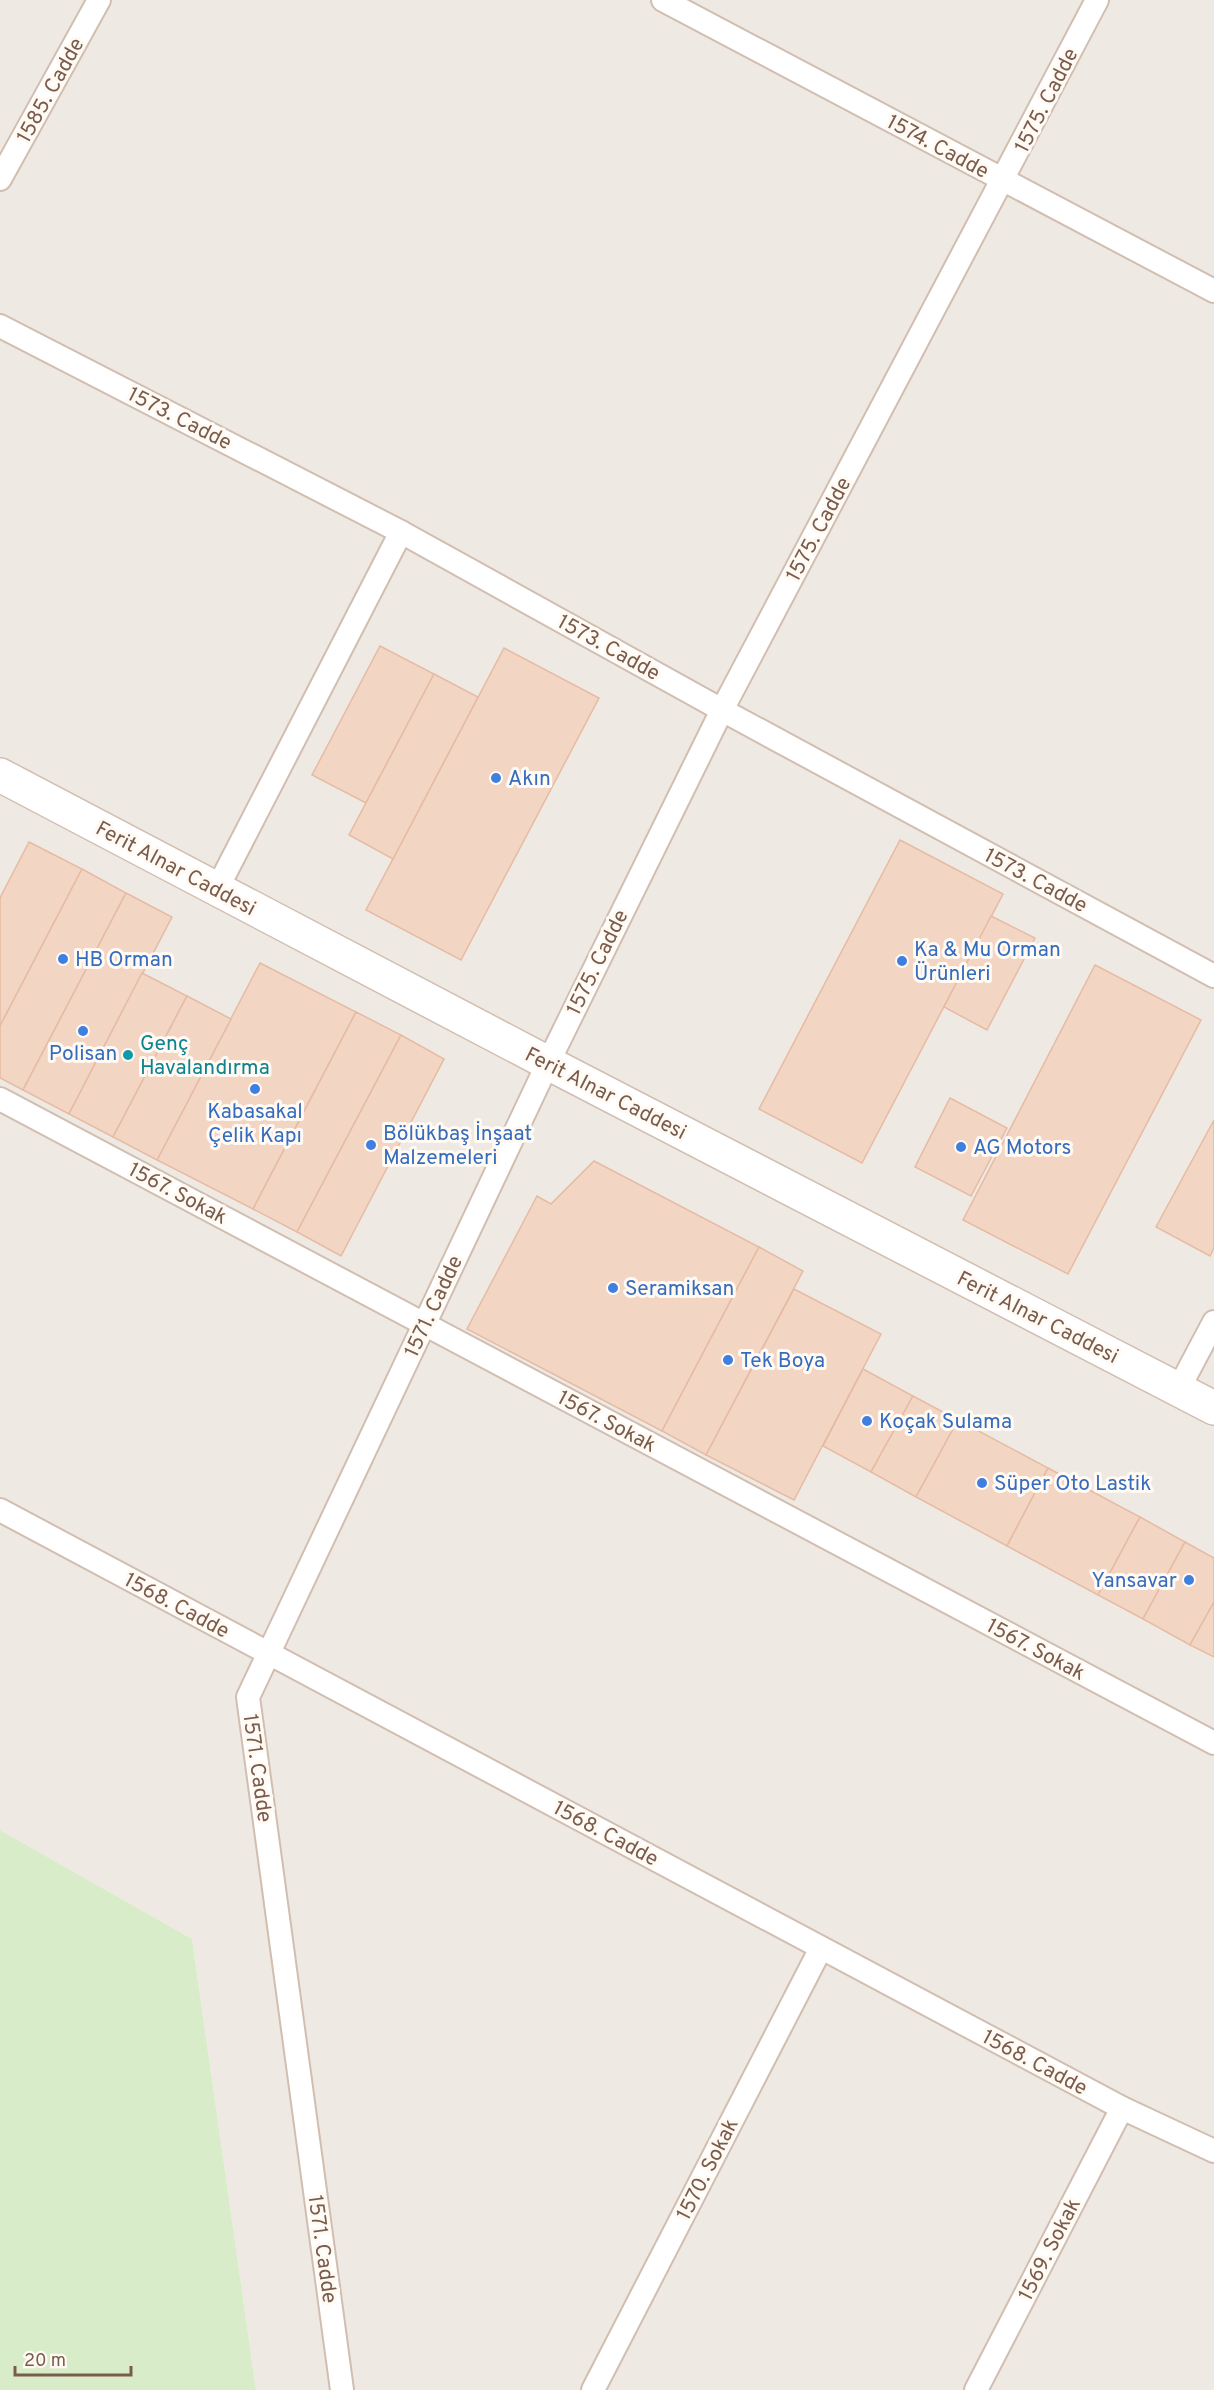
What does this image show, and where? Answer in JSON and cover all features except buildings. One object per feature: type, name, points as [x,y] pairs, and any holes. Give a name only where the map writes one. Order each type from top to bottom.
[{"type":"street","name":"Ferit Alnar Caddesi","points":[[0,775],[548,1063],[1214,1408]]},
{"type":"lane","name":"1585. Cadde","points":[[0,179],[99,0]]},
{"type":"lane","name":"1574. Cadde","points":[[663,0],[1214,291]]},
{"type":"lane","name":"1575. Cadde","points":[[548,1063],[722,710],[1004,181],[1097,0]]},
{"type":"lane","name":"1573. Cadde","points":[[0,326],[401,532],[722,710],[1214,976]]},
{"type":"lane","points":[[217,889],[401,532]]},
{"type":"lane","name":"1571. Cadde","points":[[342,2390],[248,1697],[548,1063]]},
{"type":"lane","name":"1567. Sokak","points":[[0,1099],[1214,1743]]},
{"type":"lane","points":[[1178,1390],[1214,1322]]},
{"type":"lane","name":"1568. Cadde","points":[[0,1510],[1122,2108],[1214,2151]]},
{"type":"lane","name":"1570. Sokak","points":[[593,2390],[821,1948]]},
{"type":"lane","name":"1569. Sokak","points":[[976,2390],[1122,2108]]},
{"type":"shaded area","points":[[0,0],[1214,0],[1214,2390],[256,2390],[192,1939],[0,1830]]},
{"type":"green space","points":[[0,1830],[192,1939],[256,2390],[0,2390]]},
{"type":"place","name":"Akın","points":[[496,778]]},
{"type":"place","name":"HB Orman","points":[[63,959]]},
{"type":"place","name":"Ka & Mu Orman Ürünleri","points":[[902,961]]},
{"type":"place","name":"Polisan","points":[[83,1031]]},
{"type":"place","name":"Genç Havalandırma","points":[[128,1055]]},
{"type":"place","name":"Kabasakal Çelik Kapı","points":[[255,1089]]},
{"type":"place","name":"Bölükbaş İnşaat Malzemeleri","points":[[371,1145]]},
{"type":"place","name":"AG Motors","points":[[961,1147]]},
{"type":"place","name":"Seramiksan","points":[[613,1288]]},
{"type":"place","name":"Tek Boya","points":[[728,1360]]},
{"type":"place","name":"Koçak Sulama","points":[[867,1421]]},
{"type":"place","name":"Süper Oto Lastik","points":[[982,1483]]},
{"type":"place","name":"Yansavar","points":[[1189,1580]]}]
